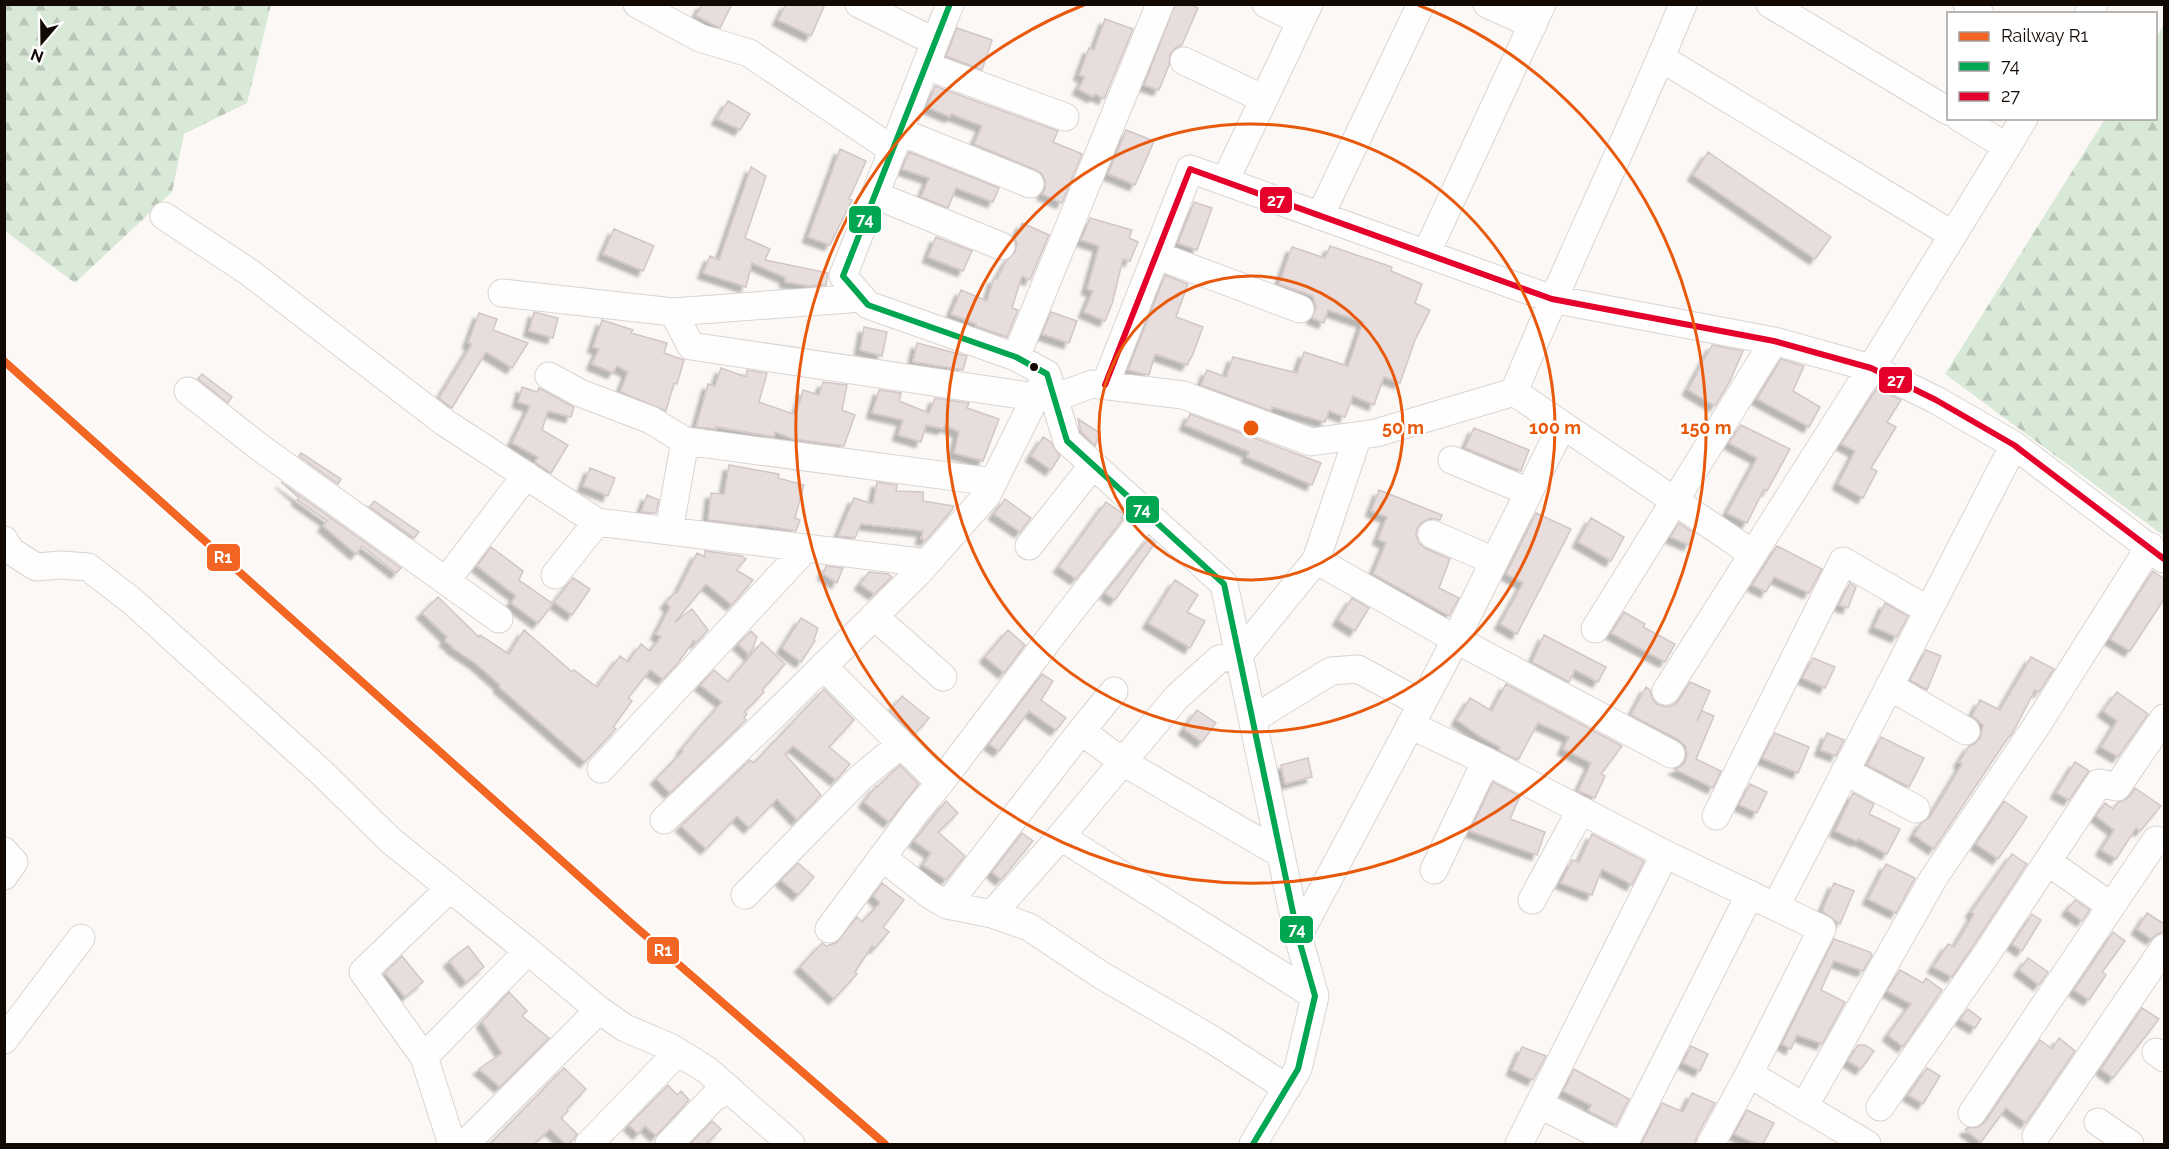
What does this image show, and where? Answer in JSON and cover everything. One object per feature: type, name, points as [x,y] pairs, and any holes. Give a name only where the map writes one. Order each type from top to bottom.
[{"type":"street","points":[[638,4],[700,38],[749,53],[897,141],[1030,184]]},
{"type":"street","points":[[859,4],[931,54],[1065,117]]},
{"type":"street","points":[[950,4],[843,276],[868,305],[1016,357],[1046,390],[1067,441],[1224,584],[1298,936],[1315,996],[1298,1069],[1252,1144]]},
{"type":"street","points":[[1016,357],[1160,4]]},
{"type":"street","points":[[1225,182],[1305,13],[1266,4]]},
{"type":"street","points":[[1320,216],[1420,4]]},
{"type":"street","points":[[1426,254],[1538,15],[1487,4]]},
{"type":"street","points":[[1514,392],[1552,299],[1662,58],[1683,4]]},
{"type":"street","points":[[1770,4],[1947,110]]},
{"type":"street","points":[[1662,58],[1953,235]]},
{"type":"street","points":[[1184,61],[1264,99]]},
{"type":"street","points":[[1963,120],[2007,147]]},
{"type":"street","points":[[1666,691],[1871,368],[2023,120]]},
{"type":"street","points":[[1105,385],[1190,169],[1552,299],[1774,340],[1871,368],[1936,400],[2014,446],[2157,553],[1933,879],[1804,1107]]},
{"type":"street","points":[[875,195],[1000,246]]},
{"type":"street","points":[[164,216],[249,272],[444,422],[597,522],[927,563]]},
{"type":"street","points":[[1156,255],[1300,309]]},
{"type":"street","points":[[502,293],[673,312],[862,298]]},
{"type":"street","points":[[673,312],[691,346],[1046,390],[1092,384],[1183,395],[1311,442],[1376,433],[1514,392]]},
{"type":"street","points":[[1595,629],[1774,340]]},
{"type":"street","points":[[549,376],[580,393],[651,420],[685,441],[993,482]]},
{"type":"street","points":[[664,820],[927,563],[987,495],[1046,390]]},
{"type":"street","points":[[188,392],[272,456],[499,619]]},
{"type":"street","points":[[1514,392],[1753,554]]},
{"type":"street","points":[[1298,936],[1416,715],[1562,426]]},
{"type":"street","points":[[992,914],[1061,837],[1185,690],[1219,659],[1239,655],[1316,560],[1358,436]]},
{"type":"street","points":[[669,531],[685,441]]},
{"type":"street","points":[[1776,906],[2014,446]]},
{"type":"street","points":[[1452,460],[1529,492]]},
{"type":"street","points":[[1029,546],[1093,465]]},
{"type":"street","points":[[446,581],[526,476]]},
{"type":"street","points":[[829,929],[918,809],[1148,514]]},
{"type":"street","points":[[555,575],[597,522]]},
{"type":"street","points":[[1432,534],[1494,561]]},
{"type":"street","points":[[4,540],[11,551],[36,567],[61,565],[88,567],[132,601],[321,772],[390,840],[599,1010],[626,1028],[678,1052],[707,1070],[791,1144]]},
{"type":"street","points":[[601,769],[806,548]]},
{"type":"street","points":[[1316,560],[1455,639],[1671,754]]},
{"type":"street","points":[[1716,816],[1843,561],[1928,610]]},
{"type":"street","points":[[874,616],[943,676]]},
{"type":"street","points":[[823,666],[940,783]]},
{"type":"street","points":[[1252,719],[1331,671],[1358,669],[1416,715],[1486,762],[1665,854],[1822,929],[1711,1144]]},
{"type":"street","points":[[1889,686],[1966,731]]},
{"type":"street","points":[[947,905],[1114,691]]},
{"type":"street","points":[[1880,1107],[1986,955],[2099,783],[2117,787],[2164,718]]},
{"type":"street","points":[[1081,731],[1123,762],[1281,854]]},
{"type":"street","points":[[745,895],[860,778],[900,745]]},
{"type":"street","points":[[1434,870],[1486,762]]},
{"type":"street","points":[[1845,771],[1916,809]]},
{"type":"street","points":[[1532,900],[1581,810]]},
{"type":"street","points":[[1061,837],[1315,996]]},
{"type":"street","points":[[1972,1113],[2156,840],[2164,842]]},
{"type":"street","points":[[4,851],[14,862],[4,876]]},
{"type":"street","points":[[1519,1144],[1665,854]]},
{"type":"street","points":[[882,857],[930,895],[947,905],[992,914],[1029,927],[1101,975],[1213,1040],[1287,1088]]},
{"type":"street","points":[[2048,862],[2111,906]]},
{"type":"street","points":[[450,888],[363,972],[424,1057],[452,1144]]},
{"type":"street","points":[[1624,1144],[1750,894]]},
{"type":"street","points":[[4,1040],[81,938]]},
{"type":"street","points":[[2036,1136],[2164,948]]},
{"type":"street","points":[[424,1057],[528,951]]},
{"type":"street","points":[[465,1144],[599,1010]]},
{"type":"street","points":[[590,1144],[678,1052]]},
{"type":"street","points":[[1749,1074],[1867,1144]]},
{"type":"street","points":[[669,1144],[713,1098],[729,1089]]},
{"type":"street","points":[[1540,1105],[1618,1144]]},
{"type":"street","points":[[2098,1122],[2130,1144]]},
{"type":"green space","points":[[5,5],[271,5],[247,103],[184,134],[172,192],[75,283],[5,231]]},
{"type":"green space","points":[[2164,24],[2164,536],[1945,374],[2104,120],[2157,120],[2157,37]]},
{"type":"building","points":[[702,4],[732,4],[720,28],[696,16]]},
{"type":"building","points":[[786,4],[825,4],[811,36],[778,20]]},
{"type":"building","points":[[1175,4],[1189,4],[1198,8],[1182,45],[1175,48],[1170,55],[1169,65],[1159,90],[1144,85]]},
{"type":"building","points":[[1105,19],[1133,29],[1104,99],[1095,94],[1093,97],[1078,89],[1085,77],[1079,75],[1089,48],[1094,50]]},
{"type":"building","points":[[957,28],[992,40],[982,70],[946,56]]},
{"type":"building","points":[[935,86],[1058,131],[1053,142],[1082,154],[1062,203],[1042,194],[1045,181],[1042,174],[974,144],[982,126],[951,114],[950,117],[927,107]]},
{"type":"building","points":[[728,101],[750,114],[740,130],[717,119]]},
{"type":"building","points":[[1126,130],[1154,141],[1135,185],[1108,174]]},
{"type":"building","points":[[840,149],[866,161],[849,199],[852,200],[830,245],[808,237]]},
{"type":"building","points":[[909,152],[999,188],[993,202],[956,188],[948,208],[921,197],[929,178],[902,169]]},
{"type":"building","points":[[1708,152],[1831,237],[1815,259],[1693,175]]},
{"type":"building","points":[[751,167],[766,176],[745,238],[770,249],[765,260],[828,273],[826,285],[808,286],[785,282],[786,278],[752,263],[746,287],[703,273],[710,256],[719,260]]},
{"type":"building","points":[[1194,202],[1212,208],[1197,250],[1178,243]]},
{"type":"building","points":[[1090,218],[1132,230],[1129,238],[1138,242],[1130,261],[1123,259],[1112,304],[1105,321],[1084,312],[1093,291],[1087,289],[1099,246],[1081,240]]},
{"type":"building","points":[[1022,223],[1049,235],[1030,280],[1022,276],[1012,308],[1018,310],[1007,337],[951,314],[961,290],[987,301],[994,278],[997,279],[1007,260],[1015,252],[1017,244],[1015,239]]},
{"type":"building","points":[[614,229],[654,246],[643,271],[603,254]]},
{"type":"building","points":[[936,237],[972,251],[963,271],[928,257]]},
{"type":"building","points":[[1330,246],[1392,267],[1391,271],[1422,284],[1415,303],[1430,310],[1415,340],[1400,383],[1384,377],[1374,405],[1353,396],[1345,417],[1329,411],[1325,422],[1272,407],[1271,411],[1201,385],[1207,370],[1226,377],[1233,357],[1297,373],[1304,352],[1348,366],[1363,322],[1328,310],[1324,323],[1312,318],[1316,307],[1313,296],[1279,284],[1292,247],[1325,258]]},
{"type":"building","points":[[1165,275],[1188,284],[1176,317],[1203,327],[1193,354],[1187,365],[1155,354],[1149,375],[1128,370]]},
{"type":"building","points":[[534,312],[558,318],[553,338],[529,331]]},
{"type":"building","points":[[1051,312],[1077,321],[1069,343],[1042,334]]},
{"type":"building","points":[[479,313],[497,319],[493,330],[528,343],[512,368],[486,352],[452,408],[439,398],[472,344],[468,343]]},
{"type":"building","points":[[602,320],[633,330],[631,333],[667,343],[664,353],[684,360],[666,411],[620,392],[628,372],[617,366],[613,373],[592,364],[599,349],[593,347]]},
{"type":"building","points":[[864,327],[887,332],[882,356],[860,350]]},
{"type":"building","points":[[917,343],[967,356],[963,370],[913,362]]},
{"type":"building","points":[[1712,345],[1743,351],[1730,381],[1715,406],[1688,390]]},
{"type":"building","points":[[1781,359],[1804,366],[1793,391],[1820,407],[1809,427],[1757,399]]},
{"type":"building","points":[[721,368],[746,377],[747,370],[767,373],[759,402],[796,415],[803,390],[819,395],[823,382],[847,385],[842,410],[855,415],[844,446],[793,439],[775,432],[774,437],[716,427],[716,429],[696,427],[708,384],[715,386]]},
{"type":"building","points":[[202,374],[232,397],[228,403],[198,379]]},
{"type":"building","points":[[522,387],[537,392],[539,388],[574,407],[571,417],[548,411],[542,430],[568,445],[551,473],[535,462],[538,457],[512,443],[530,406],[518,402]]},
{"type":"building","points":[[1877,388],[1901,400],[1887,422],[1896,427],[1871,468],[1877,471],[1863,498],[1838,484],[1855,451],[1841,444]]},
{"type":"building","points":[[879,390],[901,393],[899,401],[929,413],[935,398],[969,403],[967,408],[999,419],[983,461],[954,453],[959,432],[945,425],[943,429],[926,425],[921,442],[898,435],[903,420],[872,413]]},
{"type":"building","points":[[1190,414],[1321,463],[1312,485],[1247,457],[1249,452],[1185,425]]},
{"type":"building","points":[[1078,419],[1100,433],[1095,446],[1081,432]]},
{"type":"building","points":[[1741,425],[1790,449],[1767,491],[1764,489],[1747,523],[1727,513],[1757,458],[1729,443]]},
{"type":"building","points":[[1474,428],[1529,450],[1521,471],[1465,448]]},
{"type":"building","points":[[1043,437],[1051,442],[1060,456],[1051,470],[1031,456]]},
{"type":"building","points":[[301,453],[341,479],[338,484],[299,456]]},
{"type":"building","points":[[729,465],[779,474],[778,478],[804,485],[795,518],[800,520],[796,531],[708,520],[711,493],[724,494]]},
{"type":"building","points":[[590,468],[615,478],[608,496],[583,486]]},
{"type":"building","points":[[281,482],[401,568],[396,573],[362,546],[356,554],[323,526],[327,521],[297,500],[299,498]]},
{"type":"building","points":[[877,482],[897,485],[896,491],[923,492],[923,501],[954,506],[926,540],[921,539],[923,531],[861,524],[855,538],[838,536],[854,498],[873,504]]},
{"type":"building","points":[[1379,490],[1442,515],[1440,520],[1431,518],[1422,522],[1417,528],[1416,535],[1419,543],[1425,548],[1450,559],[1439,588],[1459,598],[1449,616],[1373,574],[1386,543],[1378,539],[1387,517],[1371,511]]},
{"type":"building","points":[[647,495],[659,500],[656,513],[641,512]]},
{"type":"building","points":[[1005,499],[1031,518],[1020,532],[994,514]]},
{"type":"building","points":[[374,501],[419,532],[414,538],[370,507]]},
{"type":"building","points":[[1106,502],[1124,514],[1121,518],[1123,519],[1076,579],[1059,567]]},
{"type":"building","points":[[1536,513],[1571,529],[1517,634],[1500,624],[1523,583],[1506,574]]},
{"type":"building","points":[[1591,518],[1624,537],[1611,561],[1578,542]]},
{"type":"building","points":[[1679,523],[1694,533],[1689,545],[1670,537]]},
{"type":"building","points":[[1149,538],[1155,543],[1115,600],[1105,593]]},
{"type":"building","points":[[1777,546],[1822,569],[1809,593],[1774,577],[1766,592],[1752,585]]},
{"type":"building","points":[[491,547],[523,571],[519,580],[553,604],[538,623],[511,603],[516,596],[477,566]]},
{"type":"building","points":[[705,551],[742,556],[746,559],[736,570],[753,580],[732,605],[706,584],[675,622],[692,609],[708,630],[696,643],[694,640],[663,679],[650,670],[628,698],[632,701],[613,727],[616,729],[585,762],[475,663],[451,647],[445,641],[447,637],[422,613],[438,597],[479,637],[480,635],[509,654],[524,630],[572,672],[574,670],[597,687],[620,656],[628,662],[641,644],[650,651],[661,637],[656,634],[670,607],[666,603],[675,592],[677,593],[697,553],[705,557]]},
{"type":"building","points":[[826,566],[843,568],[837,583],[823,574]]},
{"type":"building","points":[[2153,571],[2164,579],[2164,599],[2130,651],[2110,639]]},
{"type":"building","points":[[869,572],[888,574],[892,577],[874,594],[860,584]]},
{"type":"building","points":[[573,578],[590,589],[572,615],[554,602]]},
{"type":"building","points":[[1175,580],[1198,595],[1187,612],[1205,621],[1190,648],[1148,623]]},
{"type":"building","points":[[1850,583],[1856,587],[1848,608],[1839,605]]},
{"type":"building","points":[[1352,598],[1369,608],[1355,631],[1338,620]]},
{"type":"building","points":[[1885,603],[1908,616],[1897,637],[1874,627]]},
{"type":"building","points":[[1624,612],[1645,624],[1643,627],[1675,644],[1665,662],[1611,633]]},
{"type":"building","points":[[801,618],[818,628],[815,641],[801,662],[782,648]]},
{"type":"building","points":[[1008,630],[1025,645],[1004,673],[985,657]]},
{"type":"building","points":[[751,631],[757,637],[750,655],[738,644]]},
{"type":"building","points":[[1544,635],[1606,667],[1598,682],[1575,670],[1569,682],[1532,662]]},
{"type":"building","points":[[762,642],[785,664],[762,690],[764,692],[744,712],[747,714],[744,717],[746,720],[670,793],[656,779],[683,751],[682,749],[722,702],[700,685],[714,670],[728,682]]},
{"type":"building","points":[[1926,650],[1941,656],[1927,690],[1910,680]]},
{"type":"building","points":[[2031,657],[2054,669],[2039,692],[2035,690],[2012,734],[1934,849],[1914,835],[1921,823],[1930,817],[1962,764],[1959,762],[1969,746],[1980,738],[1983,725],[1972,716],[1980,700],[2000,710]]},
{"type":"building","points":[[1813,658],[1835,667],[1825,688],[1802,678]]},
{"type":"building","points":[[1042,674],[1053,681],[1041,700],[1066,718],[1056,730],[1029,711],[999,751],[989,744]]},
{"type":"building","points":[[1690,682],[1710,691],[1697,721],[1702,711],[1714,716],[1696,759],[1721,771],[1713,788],[1674,769],[1685,762],[1687,754],[1685,746],[1679,740],[1631,715],[1646,687],[1657,704],[1666,707],[1674,705],[1679,700]]},
{"type":"building","points":[[1506,684],[1622,746],[1601,774],[1605,776],[1595,798],[1578,791],[1591,763],[1563,749],[1569,737],[1538,723],[1518,760],[1502,752],[1500,747],[1457,720],[1470,698],[1492,711]]},
{"type":"building","points":[[824,689],[854,720],[829,747],[850,764],[836,780],[793,746],[785,754],[821,795],[797,820],[777,799],[749,828],[737,816],[706,849],[681,826],[750,760],[754,763]]},
{"type":"building","points":[[2117,692],[2148,714],[2118,757],[2101,747],[2117,721],[2103,711]]},
{"type":"building","points":[[902,696],[929,718],[914,735],[890,711]]},
{"type":"building","points":[[1197,710],[1216,723],[1202,742],[1184,729]]},
{"type":"building","points":[[1775,733],[1809,747],[1798,773],[1762,758]]},
{"type":"building","points":[[1827,733],[1844,740],[1836,756],[1820,750]]},
{"type":"building","points":[[1881,737],[1924,758],[1909,787],[1867,765]]},
{"type":"building","points":[[1308,758],[1312,777],[1285,784],[1281,765]]},
{"type":"building","points":[[2075,762],[2089,771],[2069,800],[2056,793]]},
{"type":"building","points":[[900,765],[919,784],[889,822],[864,802],[876,786]]},
{"type":"building","points":[[1493,782],[1520,796],[1510,819],[1545,832],[1537,855],[1470,831]]},
{"type":"building","points":[[1750,784],[1767,792],[1757,813],[1739,805]]},
{"type":"building","points":[[2135,788],[2161,806],[2140,831],[2136,828],[2116,859],[2101,850],[2114,830],[2096,816],[2105,803],[2113,809],[2118,802],[2130,796]]},
{"type":"building","points":[[1853,793],[1874,804],[1869,814],[1900,829],[1887,854],[1858,839],[1857,841],[1835,831]]},
{"type":"building","points":[[946,801],[958,813],[938,832],[965,856],[946,880],[923,865],[931,853],[914,841]]},
{"type":"building","points":[[2004,801],[2027,817],[1998,859],[1976,844]]},
{"type":"building","points":[[1022,833],[1033,841],[1001,880],[992,872]]},
{"type":"building","points":[[1592,834],[1644,861],[1632,885],[1602,869],[1592,895],[1561,883],[1572,860],[1579,862]]},
{"type":"building","points":[[2012,854],[2027,864],[1952,977],[1933,967],[1948,944],[1954,947],[1974,914],[1971,912]]},
{"type":"building","points":[[798,863],[814,877],[798,895],[781,880]]},
{"type":"building","points":[[1886,864],[1915,878],[1896,913],[1868,899]]},
{"type":"building","points":[[882,883],[904,900],[883,927],[889,932],[875,948],[872,946],[855,972],[857,974],[834,999],[800,967],[822,943],[826,946],[836,943],[857,917],[862,922],[880,903],[873,896]]},
{"type":"building","points":[[1834,883],[1854,891],[1840,924],[1822,911]]},
{"type":"building","points":[[2075,900],[2090,910],[2082,921],[2067,910]]},
{"type":"building","points":[[2147,913],[2164,924],[2164,932],[2151,939],[2137,929]]},
{"type":"building","points":[[2032,914],[2041,920],[2022,951],[2012,944]]},
{"type":"building","points":[[2113,932],[2125,941],[2102,972],[2106,975],[2089,1000],[2074,990]]},
{"type":"building","points":[[1834,939],[1870,952],[1872,955],[1863,971],[1834,961],[1821,990],[1845,1002],[1822,1044],[1797,1035],[1791,1049],[1782,1044]]},
{"type":"building","points":[[468,946],[484,967],[466,982],[449,961]]},
{"type":"building","points":[[402,956],[423,982],[405,997],[385,973]]},
{"type":"building","points":[[2028,958],[2048,972],[2039,985],[2019,970]]},
{"type":"building","points":[[1900,970],[1923,983],[1926,978],[1942,990],[1903,1047],[1888,1035],[1911,1004],[1887,991]]},
{"type":"building","points":[[509,992],[527,1011],[522,1016],[549,1038],[500,1087],[479,1069],[502,1053],[482,1022]]},
{"type":"building","points":[[2142,1008],[2159,1019],[2113,1078],[2101,1069]]},
{"type":"building","points":[[1968,1009],[1981,1019],[1975,1028],[1960,1019]]},
{"type":"building","points":[[2059,1038],[2075,1051],[2026,1123],[2006,1108],[1981,1142],[1965,1130],[1978,1127],[1985,1122],[2040,1040],[2052,1049]]},
{"type":"building","points":[[1858,1045],[1865,1045],[1874,1051],[1861,1069],[1848,1061]]},
{"type":"building","points":[[1691,1046],[1708,1054],[1700,1071],[1683,1063]]},
{"type":"building","points":[[1522,1047],[1546,1056],[1533,1080],[1512,1070]]},
{"type":"building","points":[[564,1068],[586,1089],[561,1118],[577,1134],[575,1138],[565,1144],[550,1129],[534,1144],[490,1144]]},
{"type":"building","points":[[1927,1068],[1940,1076],[1923,1104],[1908,1095]]},
{"type":"building","points":[[1574,1069],[1629,1099],[1616,1125],[1588,1111],[1591,1105],[1563,1091]]},
{"type":"building","points":[[668,1085],[677,1095],[681,1091],[689,1100],[656,1136],[645,1126],[638,1134],[629,1125]]},
{"type":"building","points":[[1692,1093],[1715,1103],[1695,1144],[1641,1144],[1662,1103],[1683,1112]]},
{"type":"building","points":[[1747,1110],[1774,1123],[1763,1144],[1757,1144],[1734,1134]]},
{"type":"building","points":[[712,1121],[721,1129],[706,1144],[690,1144]]},
{"type":"rail line","name":"R1","points":[[4,361],[630,922],[885,1144]]},
{"type":"transit line","name":"74","points":[[950,4],[843,276],[868,305],[1016,357],[1047,374],[1067,441],[1224,584],[1298,936],[1315,996],[1298,1069],[1253,1144]]},
{"type":"transit line","name":"27","points":[[1105,385],[1190,169],[1552,299],[1774,341],[1871,368],[1936,400],[2014,445],[2164,559]]}]
